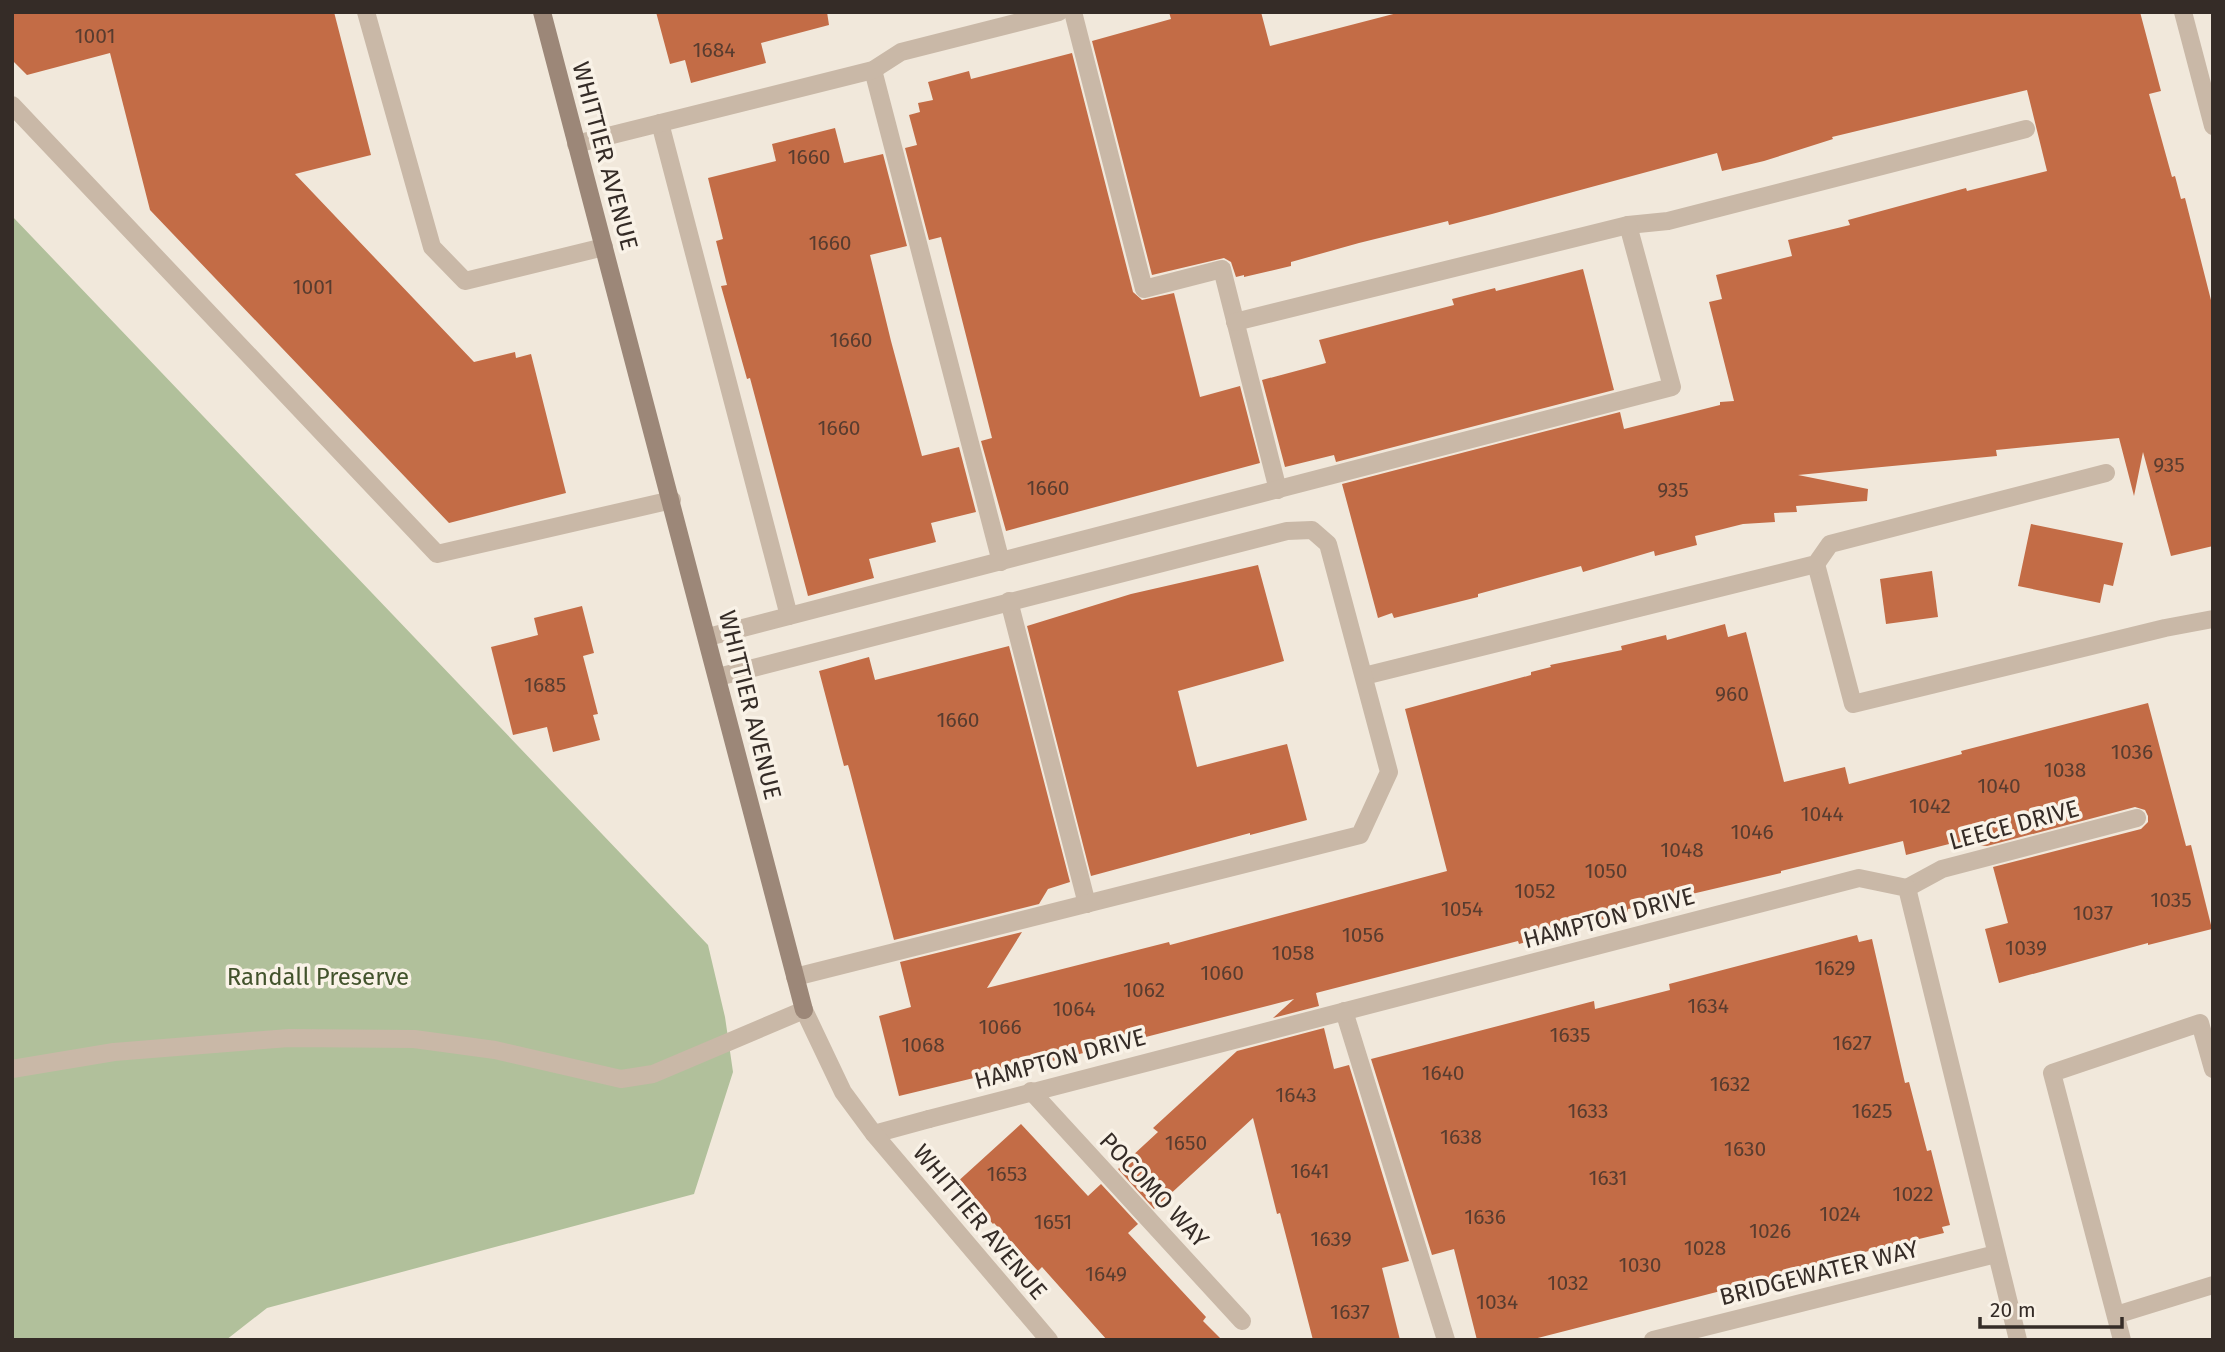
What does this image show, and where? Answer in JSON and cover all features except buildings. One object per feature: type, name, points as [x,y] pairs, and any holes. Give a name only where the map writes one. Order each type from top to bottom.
[{"type":"street","points":[[366,12],[432,247],[465,281],[604,247]]},
{"type":"street","name":"WHITTIER AVENUE","points":[[542,12],[804,1010],[843,1092],[874,1133],[1049,1340]]},
{"type":"street","points":[[576,144],[873,70],[901,52],[1059,12]]},
{"type":"street","points":[[1073,12],[1144,289],[1222,269],[1278,491]]},
{"type":"street","points":[[2183,12],[2213,126]]},
{"type":"street","points":[[873,70],[1000,562]]},
{"type":"street","points":[[12,105],[437,554],[672,500]]},
{"type":"street","points":[[660,123],[789,616]]},
{"type":"street","points":[[1235,322],[1628,225],[1668,221],[2026,129]]},
{"type":"street","points":[[708,637],[1672,387],[1628,225]]},
{"type":"street","points":[[1364,677],[1816,564],[1830,544],[2106,473]]},
{"type":"street","points":[[718,677],[1287,531],[1312,530],[1328,544],[1389,772],[1360,835],[795,977]]},
{"type":"street","points":[[1816,564],[1853,704],[2213,619]]},
{"type":"street","points":[[1009,601],[1087,904]]},
{"type":"street","name":"LEECE DRIVE","points":[[1907,888],[1942,869],[2137,818]]},
{"type":"street","name":"HAMPTON DRIVE","points":[[874,1133],[1858,878],[1907,888]]},
{"type":"street","points":[[1907,888],[2018,1340]]},
{"type":"street","points":[[12,1069],[114,1052],[289,1038],[414,1039],[495,1050],[621,1079],[653,1074],[804,1010]]},
{"type":"street","points":[[1345,1011],[1446,1340]]},
{"type":"street","points":[[2122,1340],[2052,1073],[2200,1023],[2213,1069]]},
{"type":"street","name":"POCOMO WAY","points":[[1031,1091],[1242,1321]]},
{"type":"street","name":"BRIDGEWATER WAY","points":[[1653,1340],[1996,1254]]},
{"type":"street","points":[[2116,1315],[2213,1285]]},
{"type":"green space","name":"Randall Preserve","points":[[12,216],[708,945],[725,1017],[733,1072],[694,1194],[267,1308],[226,1340],[12,1340]]}]
